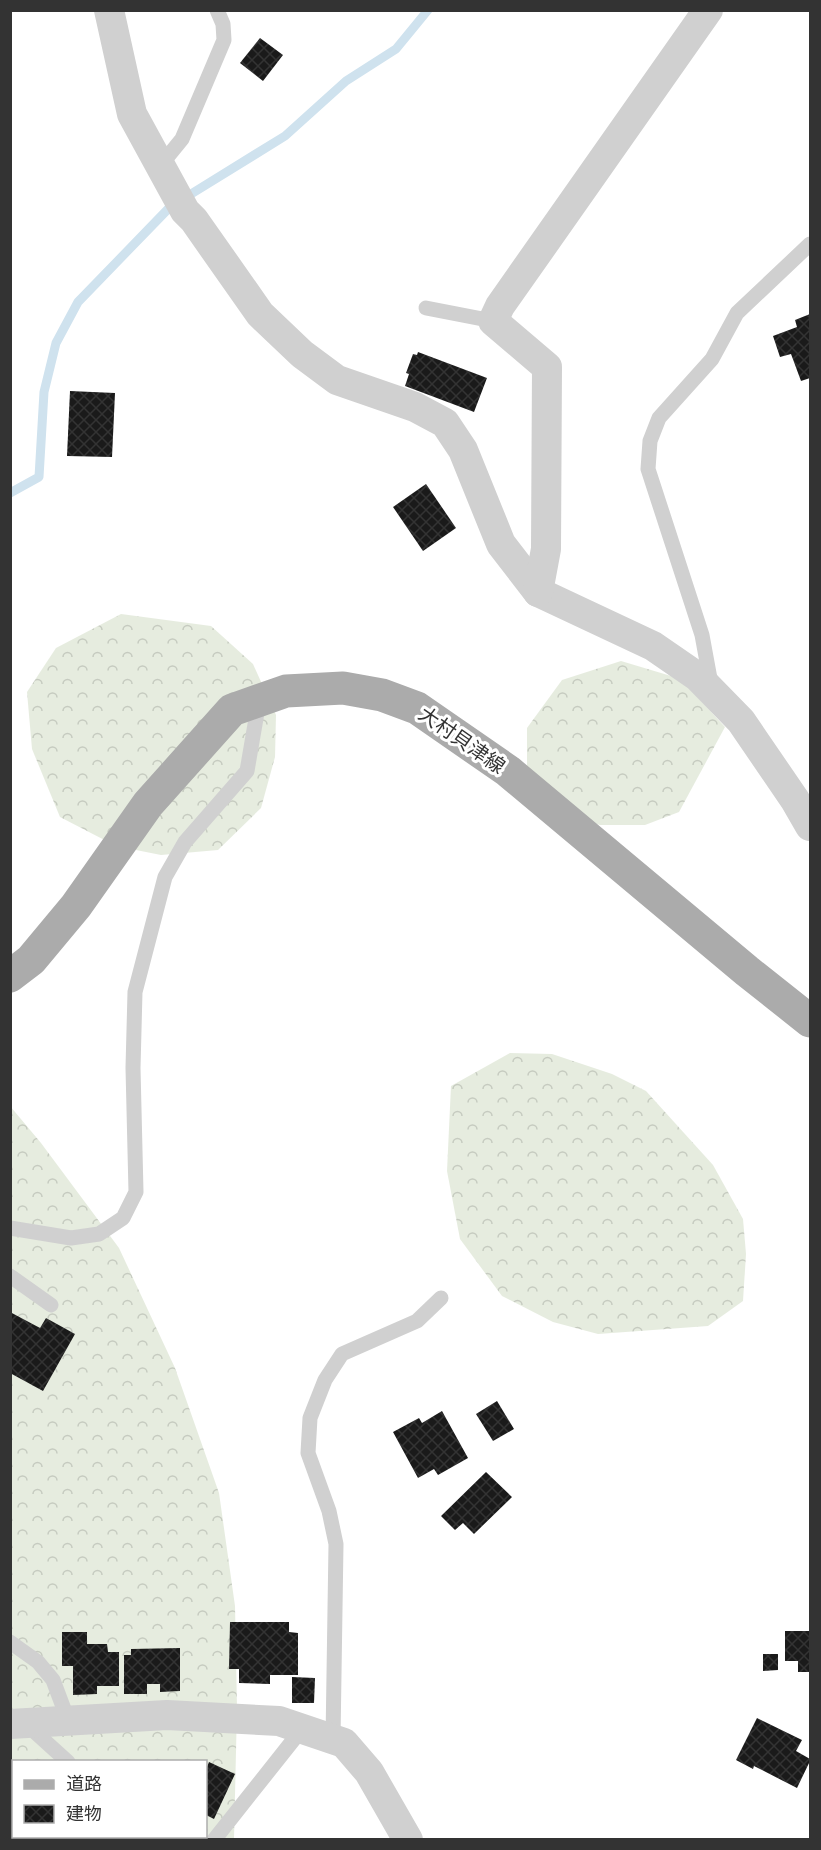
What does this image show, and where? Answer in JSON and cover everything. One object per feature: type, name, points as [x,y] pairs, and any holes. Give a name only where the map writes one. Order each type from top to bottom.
[{"type":"main road","name":"大村貝津線","points":[[10,976],[31,960],[76,906],[148,804],[232,710],[286,692],[343,688],[382,696],[417,708],[508,771],[810,1022]]},
{"type":"street","points":[[109,10],[132,114],[185,211],[194,220],[260,314],[302,354],[337,380],[415,407],[445,423],[463,450],[501,544],[538,592],[653,646],[698,677],[741,721],[810,826]]},
{"type":"street","points":[[538,592],[546,549],[547,367],[493,321],[500,306],[708,10]]},
{"type":"street","points":[[15,1722],[167,1715],[279,1721],[344,1743],[369,1772],[408,1839]]},
{"type":"lane","points":[[163,170],[182,139],[224,40],[224,24],[217,10]]},
{"type":"lane","points":[[713,692],[702,635],[648,469],[650,441],[658,418],[712,359],[736,313],[810,244]]},
{"type":"lane","points":[[426,308],[493,321]]},
{"type":"lane","points":[[10,1228],[71,1238],[99,1234],[123,1218],[136,1192],[133,1068],[135,992],[165,877],[185,842],[247,771],[259,701]]},
{"type":"lane","points":[[10,1276],[51,1305]]},
{"type":"lane","points":[[333,1739],[336,1544],[329,1510],[308,1454],[310,1418],[325,1380],[342,1354],[417,1321],[441,1298]]},
{"type":"lane","points":[[10,1642],[38,1662],[53,1680],[68,1720]]},
{"type":"lane","points":[[15,1722],[67,1760]]},
{"type":"lane","points":[[216,1838],[302,1729]]},
{"type":"green space","points":[[121,614],[211,626],[253,664],[276,715],[275,757],[261,808],[218,850],[161,855],[116,846],[60,817],[32,749],[27,692],[56,648]]},
{"type":"green space","points":[[621,661],[681,679],[725,727],[679,812],[645,825],[600,825],[549,808],[527,773],[527,728],[562,680]]},
{"type":"green space","points":[[510,1053],[552,1054],[612,1074],[646,1091],[713,1165],[743,1219],[746,1254],[743,1301],[708,1326],[598,1334],[553,1322],[502,1296],[460,1239],[447,1171],[451,1086]]},
{"type":"green space","points":[[10,1106],[41,1143],[119,1248],[175,1368],[219,1493],[235,1606],[237,1708],[234,1839],[11,1839]]},
{"type":"building","points":[[260,38],[283,55],[263,81],[240,63]]},
{"type":"building","points":[[810,314],[810,378],[801,381],[791,354],[780,357],[773,336],[797,327],[795,320]]},
{"type":"building","points":[[418,352],[487,378],[474,412],[405,386],[409,374],[406,373],[413,354],[417,355]]},
{"type":"building","points":[[70,391],[115,393],[112,457],[67,456]]},
{"type":"building","points":[[426,484],[456,528],[423,551],[393,507]]},
{"type":"building","points":[[10,1312],[40,1328],[46,1318],[75,1334],[43,1391],[10,1373]]},
{"type":"building","points":[[497,1401],[514,1429],[493,1441],[476,1414]]},
{"type":"building","points":[[442,1411],[468,1458],[438,1475],[434,1469],[418,1478],[393,1432],[419,1418],[422,1423]]},
{"type":"building","points":[[486,1472],[512,1497],[474,1534],[463,1523],[455,1530],[441,1516]]},
{"type":"building","points":[[230,1622],[289,1622],[289,1632],[298,1633],[298,1675],[270,1675],[270,1684],[239,1683],[239,1669],[229,1669]]},
{"type":"building","points":[[785,1631],[810,1631],[810,1672],[798,1672],[798,1661],[785,1661]]},
{"type":"building","points":[[62,1632],[87,1632],[87,1644],[107,1644],[108,1652],[119,1652],[119,1686],[97,1686],[97,1694],[73,1695],[73,1666],[62,1666]]},
{"type":"building","points":[[180,1648],[180,1691],[160,1692],[160,1684],[147,1684],[147,1694],[124,1694],[124,1655],[131,1655],[131,1649]]},
{"type":"building","points":[[763,1654],[778,1654],[778,1670],[763,1671]]},
{"type":"building","points":[[292,1677],[315,1678],[314,1703],[292,1703]]},
{"type":"building","points":[[757,1718],[802,1740],[796,1751],[810,1761],[797,1788],[754,1766],[753,1769],[736,1760]]},
{"type":"building","points":[[209,1762],[235,1774],[214,1819],[207,1816],[207,1767]]},
{"type":"waterway","points":[[10,493],[39,477],[44,392],[56,343],[78,302],[170,207],[285,136],[346,81],[396,49],[428,10]]}]
